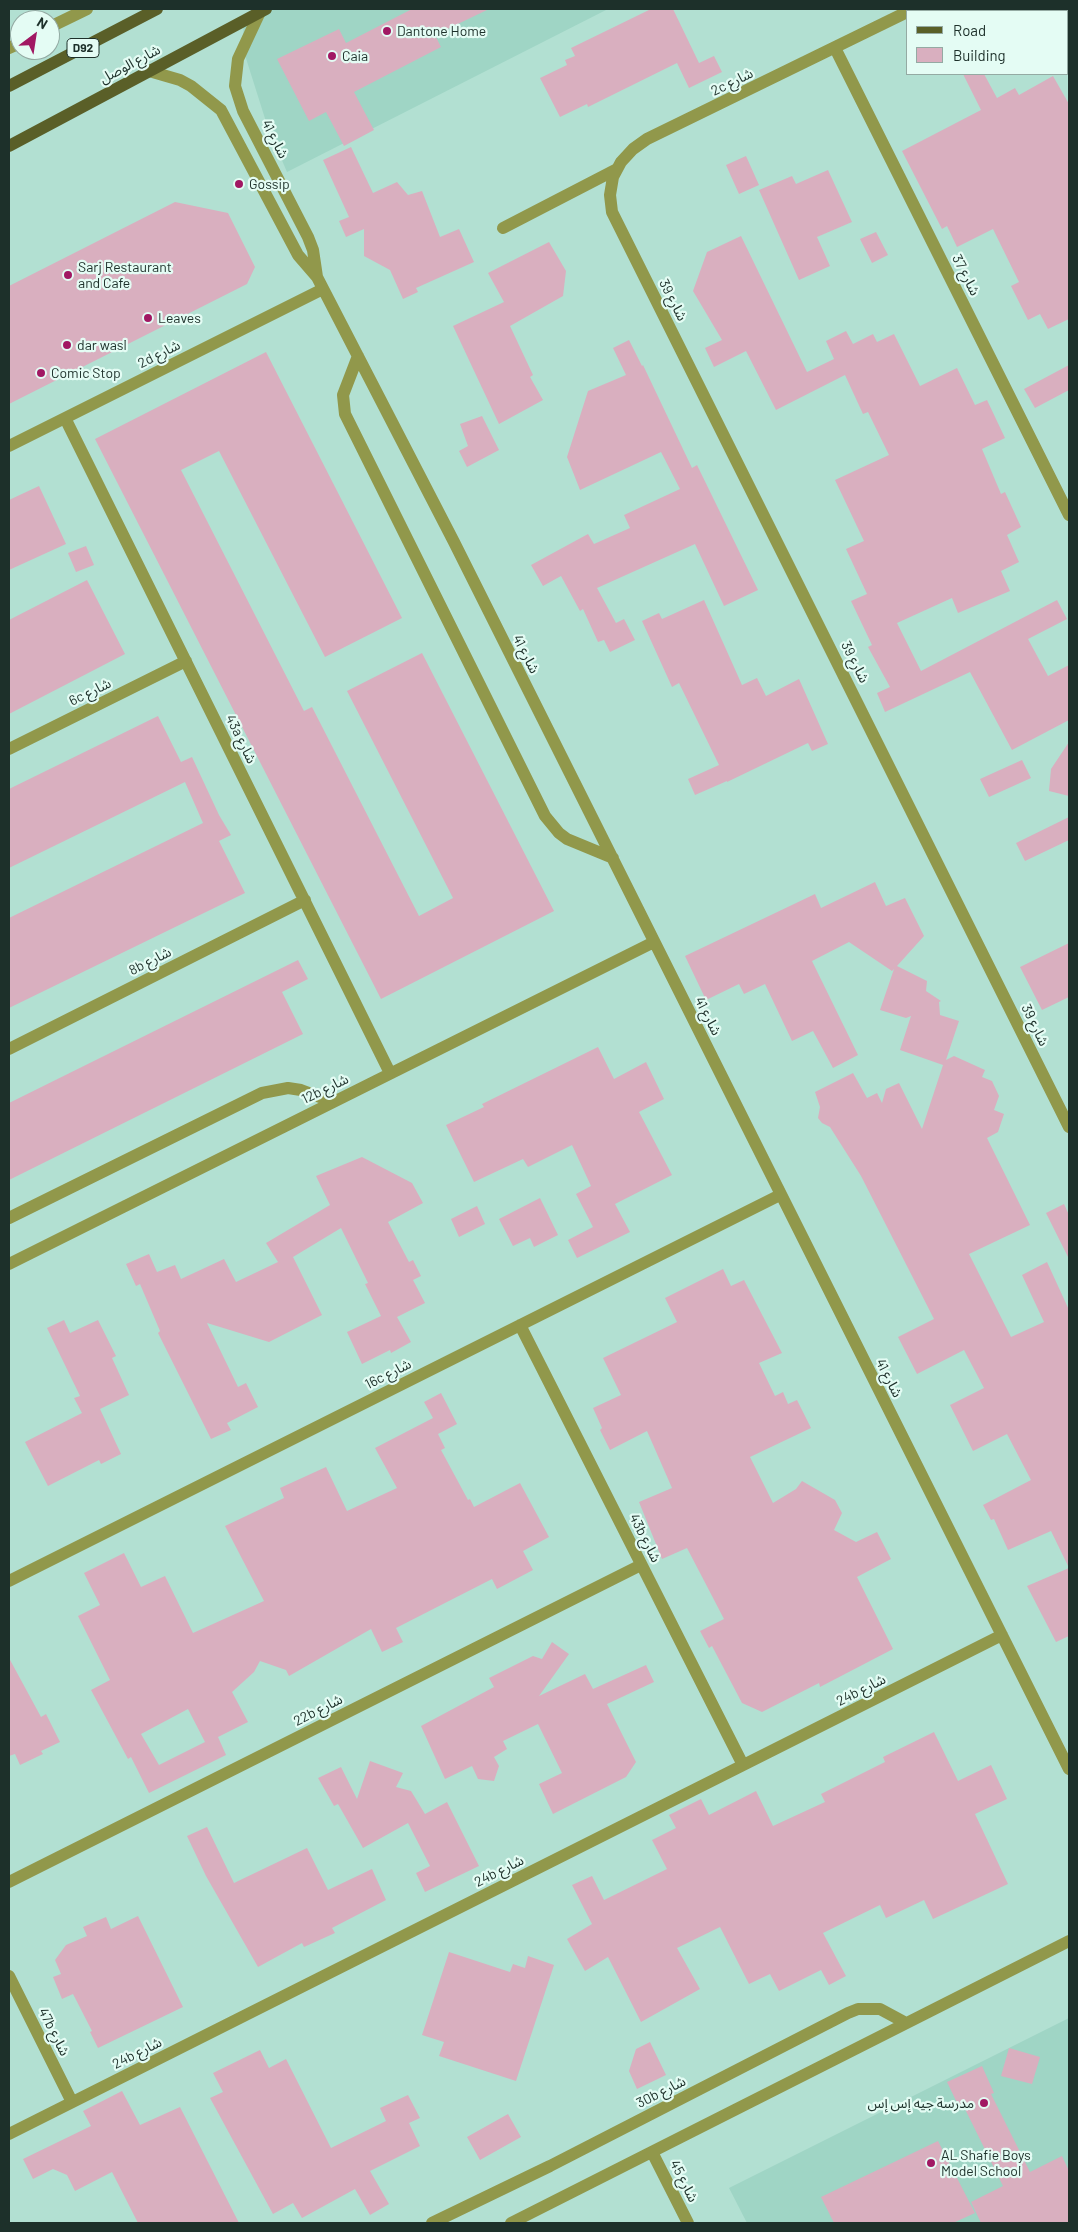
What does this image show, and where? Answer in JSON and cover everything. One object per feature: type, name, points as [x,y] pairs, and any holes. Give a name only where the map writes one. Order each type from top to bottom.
[{"type":"main road","name":"D92","points":[[9,86],[157,9]]},
{"type":"main road","name":"شارع الوصل","points":[[9,146],[263,10]]},
{"type":"street","points":[[60,22],[87,9]]},
{"type":"street","name":"شارع 41","points":[[263,10],[238,59],[235,86],[244,110],[308,237],[313,250],[320,283]]},
{"type":"street","name":"2c شارع","points":[[612,212],[610,195],[617,169],[632,149],[647,139],[906,13]]},
{"type":"street","name":"شارع 37","points":[[835,48],[1069,515]]},
{"type":"street","name":"شارع 41","points":[[149,71],[180,80],[192,86],[221,110],[298,255],[320,283],[613,858],[1069,1770]]},
{"type":"street","points":[[503,228],[617,169]]},
{"type":"street","name":"شارع 39","points":[[612,212],[1069,1127]]},
{"type":"street","name":"2d شارع","points":[[9,446],[320,283]]},
{"type":"street","points":[[358,356],[345,386],[343,404],[345,414],[545,816],[558,833],[567,839],[613,858]]},
{"type":"street","name":"43a شارع","points":[[65,418],[390,1073]]},
{"type":"street","name":"6c شارع","points":[[9,749],[186,661]]},
{"type":"street","name":"8b شارع","points":[[9,1048],[305,900]]},
{"type":"street","name":"12b شارع","points":[[9,1264],[654,942]]},
{"type":"street","points":[[9,1218],[262,1093],[288,1088],[302,1090],[333,1102]]},
{"type":"street","name":"16c شارع","points":[[9,1580],[780,1195]]},
{"type":"street","name":"43b شارع","points":[[520,1325],[743,1765]]},
{"type":"street","name":"22b شارع","points":[[9,1882],[642,1564]]},
{"type":"street","name":"24b شارع","points":[[9,2134],[1002,1635]]},
{"type":"street","points":[[511,2223],[1069,1941]]},
{"type":"street","name":"47b شارع","points":[[9,1976],[72,2102]]},
{"type":"street","name":"30b شارع","points":[[432,2223],[550,2166],[848,2013],[863,2009],[880,2009],[906,2023]]},
{"type":"street","name":"شارع 45","points":[[652,2152],[688,2223]]},
{"type":"shaded area","points":[[261,9],[608,9],[287,172],[268,128],[244,52],[243,18]]},
{"type":"shaded area","name":"مدرسة جيه إس إس","points":[[1069,2018],[1069,2223],[747,2223],[729,2188]]},
{"type":"building","points":[[412,9],[489,9],[435,35],[441,47],[354,92],[374,130],[344,146],[326,112],[309,121],[277,59],[339,29],[346,43]]},
{"type":"building","points":[[651,9],[673,9],[699,63],[714,56],[722,72],[689,88],[677,63],[588,107],[587,104],[560,117],[540,78],[567,65],[565,60],[575,56],[571,48]]},
{"type":"building","points":[[964,75],[985,75],[997,98],[1015,88],[1019,95],[1053,76],[1069,104],[1069,319],[1048,329],[1040,314],[1028,320],[1011,286],[1019,282],[993,229],[957,247],[947,226],[942,229],[902,151],[981,110]]},
{"type":"building","points":[[351,147],[373,193],[397,182],[408,195],[422,191],[440,237],[459,229],[474,262],[416,288],[418,292],[403,299],[390,270],[364,256],[364,229],[346,237],[339,221],[349,217],[323,160]]},
{"type":"building","points":[[746,156],[759,185],[739,194],[726,165]]},
{"type":"building","points":[[828,170],[852,222],[817,237],[830,266],[799,280],[759,190],[792,176],[796,184]]},
{"type":"building","name":"dar wasl","points":[[175,202],[228,213],[255,267],[247,284],[9,404],[9,286]]},
{"type":"building","points":[[876,232],[888,255],[872,263],[860,239]]},
{"type":"building","points":[[741,236],[807,372],[834,359],[826,341],[846,331],[853,344],[873,334],[877,342],[894,334],[920,386],[957,368],[975,405],[987,400],[1005,438],[982,449],[1001,494],[1005,492],[1021,527],[1007,535],[1019,562],[1001,571],[1010,591],[958,613],[952,598],[897,623],[921,671],[1057,600],[1067,619],[1028,639],[1048,676],[1069,665],[1069,720],[1012,750],[970,672],[885,712],[877,693],[890,687],[868,647],[872,645],[851,601],[867,594],[846,549],[864,541],[835,480],[889,455],[868,412],[863,414],[845,375],[776,410],[746,351],[714,367],[705,348],[722,340],[693,291],[707,252]]},
{"type":"building","points":[[549,242],[566,271],[563,296],[510,326],[533,375],[530,377],[543,400],[499,424],[453,326],[504,302],[488,273]]},
{"type":"building","points":[[629,340],[643,365],[692,468],[697,465],[758,590],[724,606],[695,544],[597,588],[616,623],[624,619],[635,640],[610,652],[604,640],[598,642],[583,609],[580,611],[561,576],[543,586],[531,565],[588,534],[594,544],[630,528],[624,515],[680,489],[661,452],[580,490],[567,457],[588,391],[626,375],[613,348]]},
{"type":"building","points":[[266,352],[402,618],[325,657],[219,451],[181,470],[304,711],[312,707],[419,916],[453,898],[347,691],[422,653],[554,911],[381,999],[95,439]]},
{"type":"building","points":[[1069,365],[1069,390],[1035,408],[1024,389]]},
{"type":"building","points":[[482,416],[499,450],[467,467],[459,451],[468,446],[460,424]]},
{"type":"building","points":[[39,486],[66,544],[9,570],[9,500]]},
{"type":"building","points":[[86,546],[94,565],[76,572],[68,553]]},
{"type":"building","points":[[87,580],[125,654],[9,714],[9,620]]},
{"type":"building","points":[[704,600],[742,685],[757,678],[766,696],[799,679],[828,744],[812,751],[808,743],[727,782],[695,795],[688,779],[719,765],[679,683],[672,687],[642,621],[659,613],[662,619]]},
{"type":"building","points":[[158,716],[181,762],[192,757],[219,815],[231,835],[219,841],[245,893],[9,1008],[9,918],[203,823],[185,782],[9,868],[9,789]]},
{"type":"building","points":[[1069,742],[1069,796],[1049,791],[1051,769]]},
{"type":"building","points":[[1022,760],[1031,778],[989,797],[980,779]]},
{"type":"building","points":[[1069,817],[1069,840],[1025,861],[1016,843]]},
{"type":"building","points":[[875,882],[886,906],[905,898],[924,936],[897,966],[927,981],[926,991],[941,1001],[939,1002],[940,1015],[959,1021],[946,1060],[954,1056],[985,1070],[982,1077],[992,1081],[999,1096],[994,1110],[1004,1114],[998,1132],[987,1138],[1030,1225],[969,1254],[1011,1337],[1044,1322],[1022,1275],[1047,1262],[1069,1310],[1069,1568],[1051,1531],[1008,1550],[994,1519],[991,1520],[983,1505],[1031,1480],[1007,1434],[973,1451],[950,1405],[984,1388],[964,1350],[917,1374],[898,1337],[934,1319],[861,1176],[830,1127],[822,1123],[818,1118],[820,1107],[815,1092],[853,1073],[867,1098],[877,1093],[882,1103],[886,1089],[899,1083],[922,1129],[943,1065],[900,1050],[911,1016],[906,1018],[880,1010],[894,969],[892,971],[849,942],[812,961],[858,1055],[833,1068],[813,1031],[792,1041],[765,984],[744,994],[739,984],[706,1000],[685,956],[815,894],[821,908]]},
{"type":"building","points":[[1069,943],[1069,997],[1042,1010],[1020,967]]},
{"type":"building","points":[[298,960],[308,979],[282,992],[303,1034],[9,1180],[9,1103]]},
{"type":"building","points":[[598,1047],[614,1079],[646,1062],[664,1099],[639,1112],[672,1175],[615,1204],[630,1232],[577,1258],[568,1240],[593,1227],[576,1194],[591,1186],[572,1145],[528,1167],[523,1159],[474,1182],[446,1125],[484,1107],[482,1104]]},
{"type":"building","points":[[362,1157],[412,1183],[423,1203],[388,1222],[409,1262],[413,1260],[421,1276],[413,1280],[425,1303],[397,1317],[411,1342],[391,1353],[390,1350],[362,1364],[347,1332],[381,1316],[365,1284],[368,1283],[341,1228],[293,1257],[322,1315],[269,1342],[207,1323],[238,1387],[246,1383],[258,1407],[227,1423],[231,1430],[211,1439],[158,1333],[160,1331],[140,1284],[136,1286],[126,1264],[149,1254],[157,1272],[175,1265],[181,1279],[224,1259],[236,1282],[278,1262],[266,1243],[330,1205],[316,1176]]},
{"type":"building","points":[[540,1198],[558,1235],[534,1247],[530,1238],[513,1246],[499,1219]]},
{"type":"building","points":[[1064,1204],[1069,1215],[1069,1259],[1046,1213]]},
{"type":"building","points":[[477,1206],[485,1224],[459,1237],[451,1219]]},
{"type":"building","points":[[723,1269],[731,1286],[744,1280],[782,1353],[759,1363],[775,1396],[783,1392],[788,1404],[797,1400],[811,1428],[750,1457],[773,1503],[796,1489],[802,1481],[835,1500],[842,1513],[834,1530],[856,1542],[877,1532],[891,1559],[857,1577],[893,1649],[820,1687],[819,1683],[762,1712],[742,1703],[712,1646],[709,1648],[700,1631],[724,1619],[687,1548],[662,1559],[639,1502],[672,1488],[647,1431],[610,1450],[600,1430],[602,1428],[593,1408],[621,1395],[603,1358],[677,1322],[665,1298]]},
{"type":"building","points":[[64,1320],[70,1333],[98,1320],[116,1356],[112,1358],[129,1395],[100,1409],[121,1454],[101,1464],[99,1460],[48,1486],[25,1442],[82,1413],[74,1398],[80,1396],[47,1328]]},
{"type":"building","points":[[441,1393],[457,1424],[438,1434],[445,1448],[441,1450],[468,1500],[470,1499],[474,1507],[520,1483],[549,1537],[523,1551],[533,1570],[497,1589],[492,1579],[396,1628],[403,1642],[382,1652],[371,1629],[289,1676],[286,1670],[260,1661],[254,1672],[232,1692],[248,1722],[218,1737],[226,1755],[149,1793],[131,1757],[128,1759],[91,1690],[110,1680],[78,1616],[100,1605],[84,1573],[124,1553],[141,1587],[165,1576],[193,1633],[264,1601],[225,1526],[284,1498],[280,1488],[326,1467],[347,1511],[397,1488],[375,1448],[433,1418],[424,1402]],"holes":[[[188,1709],[205,1742],[159,1765],[141,1734]]]},
{"type":"building","points":[[1069,1568],[1069,1636],[1056,1642],[1027,1586]]},
{"type":"building","points":[[552,1642],[569,1654],[539,1696],[585,1674],[593,1689],[646,1665],[654,1682],[607,1704],[636,1762],[626,1777],[553,1814],[539,1784],[562,1773],[538,1724],[503,1741],[507,1749],[494,1757],[499,1766],[494,1781],[478,1779],[472,1766],[445,1779],[421,1726],[494,1687],[489,1678],[533,1656],[542,1659]]},
{"type":"building","points":[[9,1658],[41,1717],[46,1714],[60,1742],[41,1751],[43,1754],[20,1765],[15,1754],[9,1756]]},
{"type":"building","points":[[934,1732],[958,1781],[991,1765],[1007,1799],[975,1814],[1008,1884],[933,1919],[924,1900],[886,1918],[880,1905],[823,1933],[846,1976],[829,1985],[821,1970],[779,1991],[770,1974],[749,1984],[720,1927],[677,1948],[700,1989],[641,2022],[608,1957],[585,1971],[567,1939],[592,1924],[572,1885],[592,1876],[604,1900],[667,1869],[652,1840],[676,1828],[669,1815],[701,1799],[709,1815],[756,1791],[773,1826],[825,1802],[821,1794],[885,1762],[883,1757]]},
{"type":"building","points":[[370,1761],[403,1773],[396,1787],[411,1791],[425,1814],[447,1802],[479,1866],[425,1892],[416,1873],[430,1866],[408,1823],[363,1848],[338,1804],[334,1806],[318,1778],[341,1767],[357,1799]]},
{"type":"building","points":[[207,1827],[234,1883],[307,1848],[328,1890],[372,1869],[386,1900],[332,1928],[335,1933],[304,1947],[302,1943],[258,1967],[206,1876],[187,1836]]},
{"type":"building","points":[[138,1916],[183,2007],[98,2048],[90,2032],[92,2031],[73,1994],[62,1999],[53,1977],[61,1974],[55,1960],[66,1945],[87,1936],[83,1927],[106,1917],[111,1929]]},
{"type":"building","points":[[449,1952],[510,1972],[513,1964],[525,1968],[528,1956],[554,1965],[516,2081],[439,2056],[444,2042],[422,2035]]},
{"type":"building","points":[[650,2042],[666,2075],[637,2089],[629,2071],[636,2049]]},
{"type":"building","points":[[1009,2048],[1040,2057],[1032,2084],[1001,2076]]},
{"type":"building","points":[[260,2050],[269,2068],[286,2059],[331,2148],[386,2121],[380,2108],[408,2095],[420,2118],[409,2123],[420,2146],[370,2171],[389,2204],[370,2215],[355,2189],[302,2218],[293,2203],[273,2214],[210,2098],[223,2092],[213,2073]]},
{"type":"building","name":"AL Shafie Boys Model School","points":[[982,2066],[994,2093],[991,2094],[1030,2172],[1062,2156],[1069,2171],[1069,2223],[981,2223],[971,2202],[1003,2186],[964,2107],[960,2109],[947,2082]]},
{"type":"building","points":[[122,2091],[140,2125],[180,2107],[239,2223],[138,2223],[112,2172],[75,2191],[67,2175],[53,2169],[33,2179],[23,2159],[91,2126],[83,2111]]},
{"type":"building","points":[[508,2114],[521,2137],[480,2160],[467,2137]]},
{"type":"building","points":[[938,2141],[975,2213],[953,2223],[834,2223],[821,2197]]},
{"type":"place","name":"Dantone Home","points":[[387,31]]},
{"type":"place","name":"Caia","points":[[332,56]]},
{"type":"place","name":"Gossip","points":[[239,184]]},
{"type":"place","name":"Sarj Restaurant and Cafe","points":[[68,275]]},
{"type":"place","name":"Leaves","points":[[148,318]]},
{"type":"place","name":"dar wasl","points":[[67,345]]},
{"type":"place","name":"Comic Stop","points":[[41,373]]},
{"type":"place","name":"مدرسة جيه إس إس","points":[[984,2103]]},
{"type":"place","name":"AL Shafie Boys Model School","points":[[931,2163]]}]
